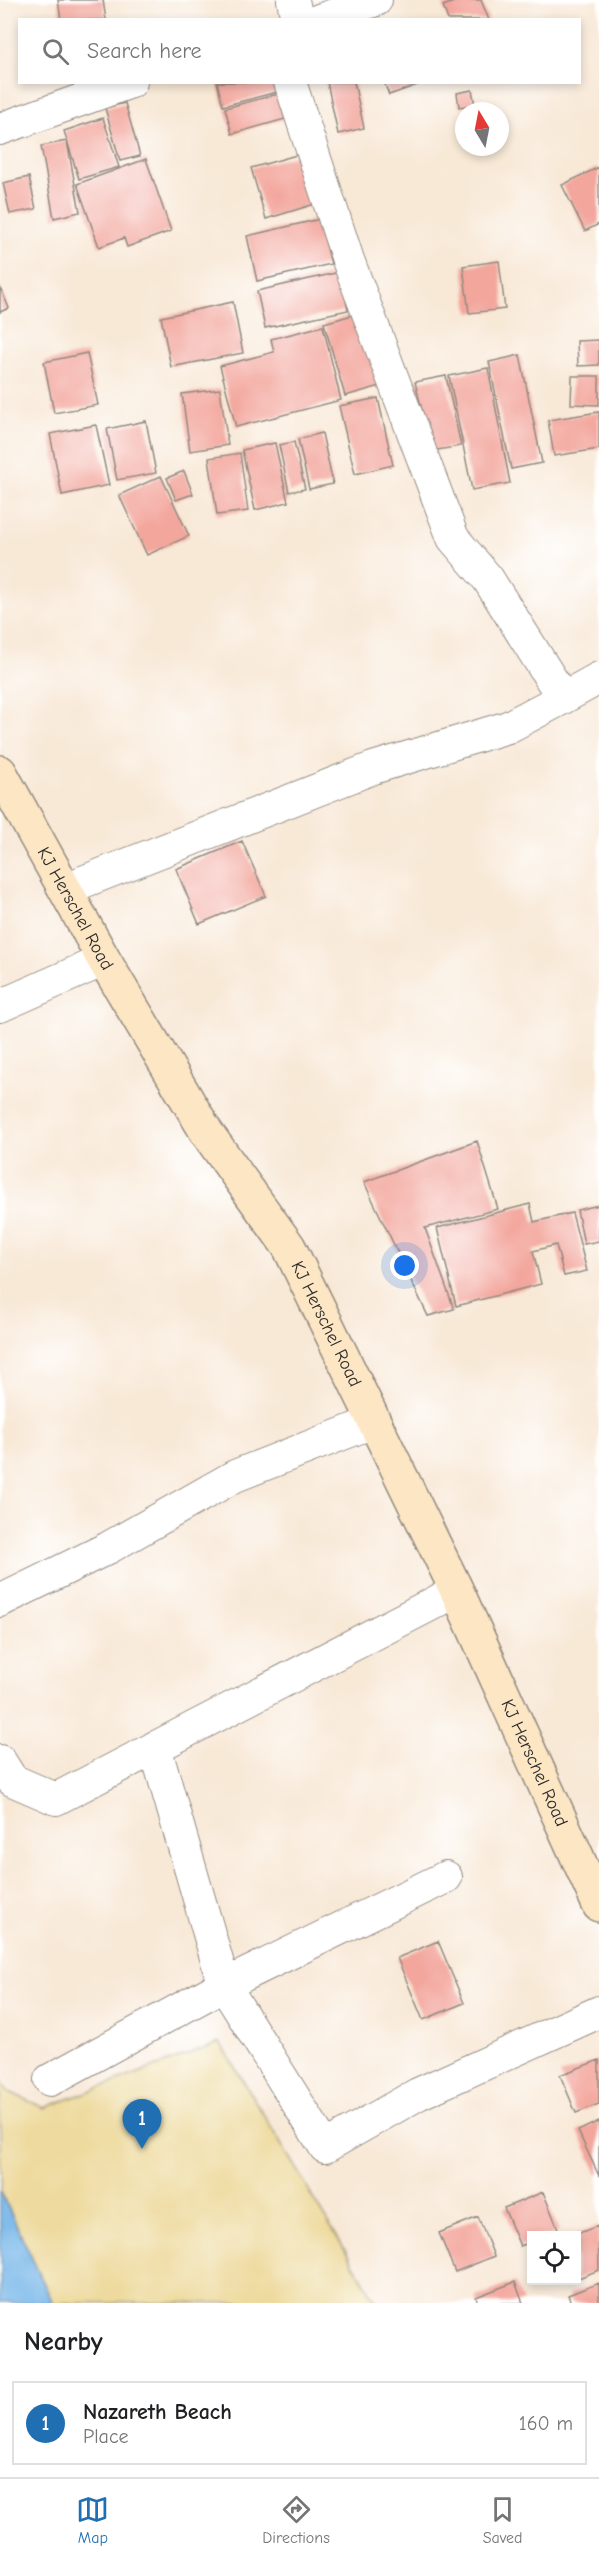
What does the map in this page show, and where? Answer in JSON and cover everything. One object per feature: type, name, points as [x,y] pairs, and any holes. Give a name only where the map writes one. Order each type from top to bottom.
[{"type":"main road","name":"KJ Herschel Road","points":[[0,772],[104,960],[207,1133],[289,1247],[457,1591],[599,1905]]},
{"type":"street","points":[[293,0],[297,18]]},
{"type":"street","points":[[325,18],[376,0]]},
{"type":"street","points":[[0,129],[125,84]]},
{"type":"street","points":[[291,84],[348,260],[453,538],[488,579],[563,698]]},
{"type":"street","points":[[65,889],[373,768],[508,727],[599,678]]},
{"type":"street","points":[[0,1006],[104,960]]},
{"type":"street","points":[[0,1601],[108,1548],[235,1476],[373,1422]]},
{"type":"street","points":[[0,1761],[12,1780],[56,1799],[457,1591]]},
{"type":"street","points":[[155,1747],[224,1984],[325,2147],[418,2094],[599,2012]]},
{"type":"street","points":[[50,2080],[224,1984],[446,1877]]},
{"type":"sand","points":[[220,2043],[377,2303],[53,2303],[0,2190],[0,2079],[7,2091],[44,2108]]},
{"type":"water","points":[[0,2190],[53,2303],[0,2303]]},
{"type":"building","points":[[58,0],[103,0],[106,18],[61,18]]},
{"type":"building","points":[[459,0],[481,0],[488,18],[447,18],[443,6]]},
{"type":"building","points":[[218,84],[279,84],[281,91],[223,106]]},
{"type":"building","points":[[327,84],[354,84],[364,128],[338,134]]},
{"type":"building","points":[[385,84],[420,84],[389,95]]},
{"type":"building","points":[[472,90],[474,102],[458,102],[457,93]]},
{"type":"building","points":[[278,94],[285,119],[232,134],[225,108]]},
{"type":"building","points":[[125,103],[140,156],[120,161],[105,108]]},
{"type":"building","points":[[103,118],[119,167],[79,179],[64,131]]},
{"type":"building","points":[[67,141],[80,212],[54,218],[41,146]]},
{"type":"building","points":[[300,154],[315,204],[266,219],[251,168]]},
{"type":"building","points":[[146,159],[171,231],[127,247],[124,238],[99,247],[77,184]]},
{"type":"building","points":[[599,167],[599,224],[585,231],[562,185]]},
{"type":"building","points":[[29,177],[36,209],[10,214],[3,183]]},
{"type":"building","points":[[320,219],[331,264],[257,281],[247,236]]},
{"type":"building","points":[[499,261],[505,309],[469,313],[463,266]]},
{"type":"building","points":[[340,272],[348,310],[265,328],[257,291]]},
{"type":"building","points":[[0,287],[9,308],[0,312]]},
{"type":"building","points":[[233,302],[243,353],[171,367],[161,317]]},
{"type":"building","points":[[363,312],[384,385],[345,396],[324,323]]},
{"type":"building","points":[[323,326],[341,400],[236,427],[220,366],[274,352],[271,339]]},
{"type":"building","points":[[599,340],[599,365],[578,366],[577,341]]},
{"type":"building","points":[[87,353],[98,405],[54,413],[44,362]]},
{"type":"building","points":[[520,355],[542,463],[511,469],[489,362]]},
{"type":"building","points":[[488,368],[510,483],[472,490],[449,376]]},
{"type":"building","points":[[446,376],[461,446],[432,451],[415,382]]},
{"type":"building","points":[[572,376],[599,376],[599,405],[571,404]]},
{"type":"building","points":[[220,389],[228,445],[190,451],[182,394]]},
{"type":"building","points":[[378,398],[393,465],[355,474],[339,406]]},
{"type":"building","points":[[599,412],[599,449],[554,456],[548,420]]},
{"type":"building","points":[[146,421],[156,473],[117,480],[107,429]]},
{"type":"building","points":[[96,425],[109,485],[62,495],[50,434]]},
{"type":"building","points":[[322,433],[333,484],[309,489],[298,439]]},
{"type":"building","points":[[294,442],[305,489],[289,492],[279,445]]},
{"type":"building","points":[[275,443],[288,502],[255,510],[242,450]]},
{"type":"building","points":[[240,453],[248,511],[217,515],[209,458]]},
{"type":"building","points":[[184,471],[193,494],[176,500],[167,478]]},
{"type":"building","points":[[161,476],[189,536],[147,555],[119,495]]},
{"type":"building","points":[[242,841],[266,896],[199,924],[176,869]]},
{"type":"building","points":[[477,1141],[498,1209],[425,1228],[454,1309],[428,1316],[364,1182]]},
{"type":"building","points":[[530,1204],[534,1222],[572,1213],[587,1271],[564,1276],[556,1245],[533,1251],[541,1284],[456,1306],[437,1228]]},
{"type":"building","points":[[599,1205],[599,1241],[584,1244],[577,1210]]},
{"type":"building","points":[[438,1941],[464,2003],[423,2020],[397,1958]]},
{"type":"building","points":[[599,2060],[599,2104],[576,2113],[560,2075]]},
{"type":"building","points":[[599,2121],[599,2176],[578,2131]]},
{"type":"building","points":[[543,2192],[559,2231],[527,2231],[527,2244],[520,2246],[504,2208]]},
{"type":"building","points":[[478,2217],[494,2256],[455,2272],[439,2233]]},
{"type":"building","points":[[598,2226],[599,2270],[581,2277],[581,2232]]},
{"type":"building","points":[[515,2282],[523,2303],[478,2303],[476,2297]]},
{"type":"building","points":[[599,2283],[599,2303],[571,2303],[568,2295]]},
{"type":"place","name":"Nazareth Beach","points":[[142,2149]]}]
